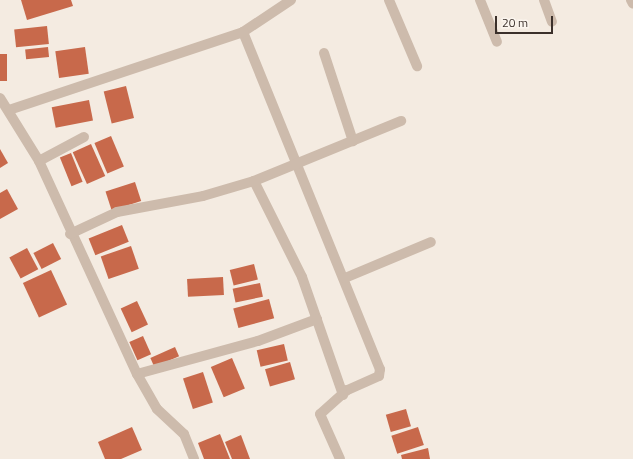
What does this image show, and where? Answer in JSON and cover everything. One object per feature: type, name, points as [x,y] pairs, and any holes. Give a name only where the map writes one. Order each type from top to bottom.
[{"type":"street","points":[[9,110],[243,32],[291,0]]},
{"type":"street","points":[[389,0],[417,66]]},
{"type":"street","points":[[480,0],[496,42]]},
{"type":"street","points":[[544,0],[552,22]]},
{"type":"street","points":[[631,0],[633,4]]},
{"type":"street","points":[[243,32],[345,278],[380,369],[379,376],[343,395],[320,414],[340,459]]},
{"type":"street","points":[[324,53],[353,141]]},
{"type":"street","points":[[0,98],[9,110],[39,161],[70,234],[137,374],[157,409],[184,434],[194,459]]},
{"type":"street","points":[[70,234],[117,212],[203,196],[299,165],[401,121]]},
{"type":"street","points":[[39,161],[84,137]]},
{"type":"street","points":[[254,180],[302,277],[343,395]]},
{"type":"street","points":[[345,278],[432,242]]},
{"type":"street","points":[[137,374],[258,342],[317,319]]},
{"type":"building","points":[[21,0],[71,0],[73,6],[27,20]]},
{"type":"building","points":[[47,26],[49,44],[16,47],[14,29]]},
{"type":"building","points":[[48,47],[49,57],[26,59],[25,49]]},
{"type":"building","points":[[85,47],[89,74],[59,78],[55,51]]},
{"type":"building","points":[[0,54],[7,54],[7,81],[0,81]]},
{"type":"building","points":[[126,86],[134,118],[112,124],[104,92]]},
{"type":"building","points":[[89,100],[93,121],[56,128],[52,107]]},
{"type":"building","points":[[111,136],[124,166],[107,173],[94,143]]},
{"type":"building","points":[[91,144],[105,176],[87,184],[73,152]]},
{"type":"building","points":[[0,149],[8,163],[0,168]]},
{"type":"building","points":[[71,153],[83,182],[71,186],[60,157]]},
{"type":"building","points":[[135,182],[141,201],[112,211],[106,192]]},
{"type":"building","points":[[7,189],[18,209],[0,219],[0,193]]},
{"type":"building","points":[[122,225],[129,242],[95,255],[89,238]]},
{"type":"building","points":[[53,243],[61,259],[42,269],[33,253]]},
{"type":"building","points":[[131,246],[139,269],[109,279],[101,256]]},
{"type":"building","points":[[27,248],[38,269],[21,279],[9,257]]},
{"type":"building","points":[[254,264],[258,280],[234,286],[230,270]]},
{"type":"building","points":[[51,270],[67,304],[39,318],[23,283]]},
{"type":"building","points":[[223,277],[224,295],[188,297],[187,279]]},
{"type":"building","points":[[260,283],[263,297],[236,303],[233,289]]},
{"type":"building","points":[[269,299],[274,318],[238,328],[233,309]]},
{"type":"building","points":[[137,301],[148,325],[132,332],[121,309]]},
{"type":"building","points":[[143,336],[151,354],[137,360],[129,342]]},
{"type":"building","points":[[284,344],[288,361],[261,367],[257,350]]},
{"type":"building","points":[[175,347],[179,356],[154,367],[150,358]]},
{"type":"building","points":[[232,358],[245,388],[224,397],[211,367]]},
{"type":"building","points":[[290,362],[295,379],[270,386],[265,369]]},
{"type":"building","points":[[203,372],[213,402],[193,409],[183,378]]},
{"type":"building","points":[[406,409],[411,426],[391,432],[386,415]]},
{"type":"building","points":[[132,427],[142,450],[121,459],[105,459],[98,442]]},
{"type":"building","points":[[418,427],[424,445],[397,454],[391,436]]},
{"type":"building","points":[[220,434],[230,459],[204,459],[198,443]]},
{"type":"building","points":[[241,435],[250,459],[232,459],[225,442]]},
{"type":"building","points":[[428,448],[430,459],[402,459],[401,455]]}]
